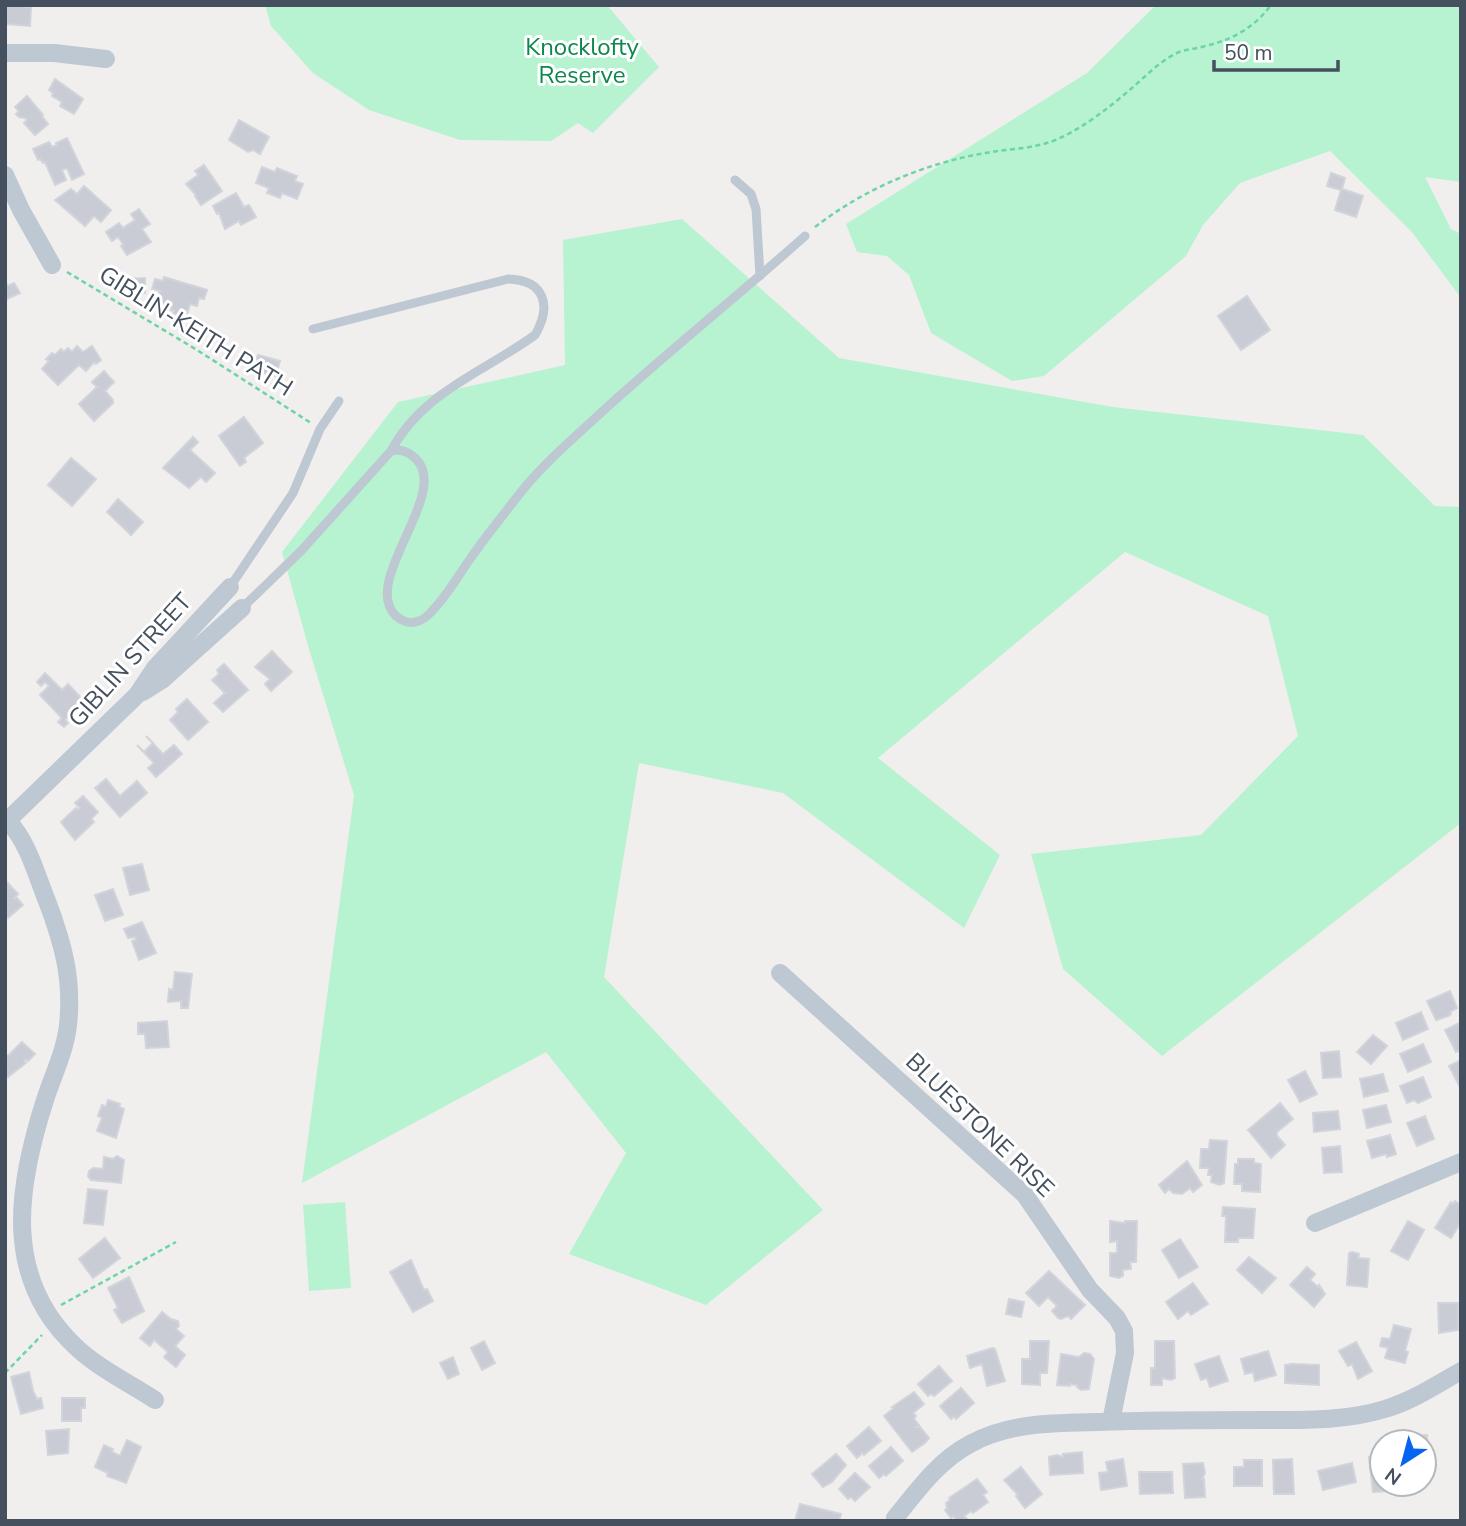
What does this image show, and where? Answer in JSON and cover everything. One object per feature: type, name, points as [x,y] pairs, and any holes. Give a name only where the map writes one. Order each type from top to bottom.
[{"type":"street","points":[[5,53],[54,53],[106,59]]},
{"type":"street","points":[[5,175],[52,265]]},
{"type":"street","name":"GIBLIN STREET","points":[[6,822],[137,695],[155,668],[230,587]]},
{"type":"street","points":[[137,695],[162,680],[242,607]]},
{"type":"street","points":[[6,822],[24,845],[64,946],[70,1000],[62,1056],[34,1136],[22,1203],[25,1261],[31,1285],[50,1318],[77,1349],[155,1400]]},
{"type":"street","name":"BLUESTONE RISE","points":[[780,973],[1026,1195],[1090,1290],[1117,1318],[1124,1331],[1125,1353],[1111,1421]]},
{"type":"street","points":[[1315,1223],[1461,1162]]},
{"type":"street","points":[[897,1521],[895,1518],[925,1479],[949,1458],[988,1435],[1016,1427],[1111,1421],[1326,1420],[1362,1415],[1405,1402],[1461,1371]]},
{"type":"lane","points":[[735,180],[751,194],[756,209],[760,276]]},
{"type":"lane","points":[[391,451],[405,451],[414,457],[421,464],[425,475],[422,494],[389,580],[387,595],[388,606],[395,615],[413,623],[422,620],[432,611],[497,522],[547,464],[680,342],[804,236]]},
{"type":"lane","points":[[242,607],[301,551],[391,451],[398,438],[423,409],[491,361],[535,335],[542,323],[545,307],[542,296],[533,284],[520,279],[508,279],[313,329]]},
{"type":"lane","points":[[230,587],[293,493],[320,429],[339,401]]},
{"type":"path","points":[[804,236],[840,208],[926,167],[1055,140],[1113,104],[1158,64],[1180,51],[1204,47],[1237,35],[1246,30],[1271,5]]},
{"type":"path","name":"GIBLIN-KEITH PATH","points":[[52,265],[78,277],[173,335],[320,429]]},
{"type":"path","points":[[5,1373],[50,1318],[176,1242]]},
{"type":"green space","name":"Knocklofty Reserve","points":[[265,5],[607,5],[659,67],[593,133],[578,123],[551,141],[460,140],[369,110],[313,73],[271,26]]},
{"type":"green space","points":[[1156,5],[1461,5],[1461,182],[1425,177],[1451,229],[1461,234],[1461,298],[1412,232],[1330,151],[1240,183],[1203,225],[1186,256],[1044,376],[1012,381],[931,333],[909,275],[887,256],[857,252],[846,224],[1087,73]]},
{"type":"green space","points":[[682,219],[839,358],[1113,407],[1363,435],[1435,506],[1461,507],[1461,823],[1162,1056],[1063,969],[1031,854],[1201,835],[1298,736],[1268,616],[1125,552],[878,758],[1000,855],[964,928],[783,793],[639,763],[604,977],[823,1210],[706,1305],[569,1254],[626,1153],[546,1052],[302,1183],[354,795],[282,552],[398,402],[565,365],[563,240]]},
{"type":"green space","points":[[345,1202],[351,1288],[309,1291],[303,1205]]},
{"type":"building","points":[[5,5],[31,7],[30,26],[5,24]]},
{"type":"building","points":[[55,79],[83,99],[74,114],[60,106],[62,102],[52,96],[53,93],[49,90]]},
{"type":"building","points":[[27,96],[48,124],[35,135],[24,123],[27,120],[16,114],[19,111],[15,107]]},
{"type":"building","points":[[239,120],[269,137],[260,154],[253,150],[248,152],[229,140]]},
{"type":"building","points":[[67,138],[84,174],[72,180],[67,168],[62,170],[66,180],[55,185],[45,162],[38,160],[33,149],[49,142],[52,147]]},
{"type":"building","points":[[204,165],[222,191],[201,205],[186,184],[198,175],[195,171]]},
{"type":"building","points":[[262,167],[275,172],[277,168],[297,176],[295,181],[303,184],[297,199],[282,193],[280,198],[267,193],[269,188],[256,183]]},
{"type":"building","points":[[1331,173],[1345,178],[1342,189],[1363,196],[1356,217],[1335,210],[1341,190],[1327,186]]},
{"type":"building","points":[[84,186],[111,210],[101,222],[94,216],[85,226],[55,200],[71,189],[77,194]]},
{"type":"building","points":[[236,193],[244,207],[249,205],[256,217],[241,225],[239,221],[225,229],[213,206]]},
{"type":"building","points":[[139,209],[150,224],[142,229],[151,242],[127,255],[118,237],[112,241],[106,232],[119,223],[123,228],[135,220],[131,214]]},
{"type":"building","points":[[164,277],[207,290],[204,299],[199,298],[197,306],[190,304],[186,317],[155,306],[160,291],[152,289],[155,279],[163,281]]},
{"type":"building","points":[[145,278],[145,293],[130,293],[129,279]]},
{"type":"building","points":[[5,282],[8,286],[14,283],[20,293],[5,300]]},
{"type":"building","points":[[1247,296],[1270,330],[1241,350],[1218,316]]},
{"type":"building","points":[[77,346],[83,352],[92,346],[101,360],[96,364],[94,362],[86,371],[79,365],[58,385],[42,369],[49,361],[46,359],[61,349],[64,352],[68,348],[72,352]]},
{"type":"building","points":[[258,355],[280,361],[276,376],[253,370]]},
{"type":"building","points":[[104,371],[114,382],[105,391],[113,403],[94,421],[79,404],[97,387],[92,382]]},
{"type":"building","points":[[244,417],[263,443],[244,458],[246,462],[240,466],[219,436]]},
{"type":"building","points":[[193,437],[198,442],[190,450],[215,473],[206,482],[201,477],[189,488],[163,468]]},
{"type":"building","points":[[71,458],[96,479],[72,506],[48,485]]},
{"type":"building","points":[[118,499],[143,522],[131,535],[107,512]]},
{"type":"building","points":[[272,651],[292,672],[271,691],[265,684],[270,679],[255,667]]},
{"type":"building","points":[[224,664],[248,690],[223,712],[214,703],[225,693],[212,680]]},
{"type":"building","points":[[45,673],[62,690],[68,684],[84,701],[65,720],[68,723],[64,727],[58,722],[62,718],[40,695],[49,686],[45,682],[41,686],[37,682]]},
{"type":"building","points":[[187,699],[208,722],[188,740],[170,720],[178,712],[176,709]]},
{"type":"building","points":[[153,743],[163,754],[174,745],[182,754],[156,777],[148,768],[154,763],[137,745],[144,752]]},
{"type":"building","points":[[106,779],[120,796],[137,781],[147,793],[120,817],[95,788]]},
{"type":"building","points":[[83,796],[98,812],[91,819],[94,822],[75,840],[61,822],[76,808],[80,808],[75,803]]},
{"type":"building","points":[[142,864],[149,890],[130,895],[123,868]]},
{"type":"building","points":[[5,880],[18,894],[14,898],[23,905],[8,918],[5,915]]},
{"type":"building","points":[[113,889],[123,915],[105,921],[95,895]]},
{"type":"building","points":[[142,922],[156,953],[139,960],[132,941],[136,940],[135,937],[128,938],[124,929]]},
{"type":"building","points":[[175,972],[192,974],[188,1008],[181,1008],[181,1001],[168,1002],[169,989],[173,990]]},
{"type":"building","points":[[1450,991],[1457,1008],[1448,1016],[1436,1020],[1427,1001]]},
{"type":"building","points":[[1421,1012],[1428,1029],[1403,1040],[1396,1023]]},
{"type":"building","points":[[167,1021],[169,1047],[146,1048],[145,1034],[138,1034],[138,1023]]},
{"type":"building","points":[[1461,1022],[1461,1050],[1456,1052],[1445,1030]]},
{"type":"building","points":[[1373,1035],[1387,1046],[1371,1064],[1357,1052]]},
{"type":"building","points":[[22,1042],[35,1054],[8,1077],[5,1074],[5,1054],[8,1056]]},
{"type":"building","points":[[1423,1044],[1431,1062],[1408,1072],[1400,1054]]},
{"type":"building","points":[[1339,1051],[1341,1077],[1323,1078],[1321,1053]]},
{"type":"building","points":[[1461,1060],[1461,1089],[1449,1066]]},
{"type":"building","points":[[1305,1071],[1317,1094],[1300,1102],[1288,1080]]},
{"type":"building","points":[[1383,1074],[1388,1091],[1364,1097],[1360,1079]]},
{"type":"building","points":[[1423,1077],[1431,1097],[1418,1103],[1414,1100],[1407,1103],[1400,1086]]},
{"type":"building","points":[[108,1100],[120,1104],[119,1107],[124,1109],[116,1138],[97,1131],[102,1118],[98,1116],[102,1105],[106,1107]]},
{"type":"building","points":[[1280,1103],[1293,1119],[1277,1132],[1285,1145],[1271,1158],[1248,1130]]},
{"type":"building","points":[[1386,1105],[1391,1122],[1367,1128],[1363,1110]]},
{"type":"building","points":[[1338,1111],[1340,1129],[1314,1132],[1313,1113]]},
{"type":"building","points":[[1425,1116],[1434,1139],[1417,1146],[1407,1123]]},
{"type":"building","points":[[1390,1135],[1396,1154],[1372,1158],[1367,1141]]},
{"type":"building","points":[[1210,1140],[1227,1141],[1224,1183],[1220,1185],[1211,1182],[1209,1168],[1200,1168],[1201,1149],[1209,1149]]},
{"type":"building","points":[[1340,1146],[1342,1172],[1324,1173],[1322,1148]]},
{"type":"building","points":[[117,1156],[124,1160],[121,1183],[91,1180],[89,1171],[93,1168],[103,1169],[104,1157],[113,1159]]},
{"type":"building","points":[[1238,1159],[1254,1159],[1254,1163],[1261,1164],[1260,1192],[1242,1191],[1242,1184],[1234,1184],[1235,1164],[1238,1164]]},
{"type":"building","points":[[1187,1161],[1202,1185],[1193,1192],[1190,1188],[1182,1194],[1173,1193],[1169,1189],[1165,1193],[1159,1185]]},
{"type":"building","points":[[88,1189],[107,1191],[103,1225],[84,1223]]},
{"type":"building","points":[[1455,1201],[1461,1205],[1461,1222],[1451,1238],[1435,1228],[1451,1202],[1453,1204]]},
{"type":"building","points":[[1223,1207],[1255,1209],[1253,1238],[1238,1238],[1238,1242],[1225,1242],[1226,1216],[1222,1216]]},
{"type":"building","points":[[1110,1221],[1137,1221],[1136,1262],[1130,1262],[1131,1269],[1123,1270],[1123,1276],[1119,1278],[1110,1276],[1110,1253],[1117,1253],[1117,1241],[1110,1242]]},
{"type":"building","points":[[1408,1221],[1424,1230],[1408,1260],[1391,1251]]},
{"type":"building","points":[[105,1238],[120,1258],[93,1278],[79,1259]]},
{"type":"building","points":[[1180,1239],[1198,1267],[1179,1278],[1162,1250]]},
{"type":"building","points":[[1349,1253],[1359,1254],[1358,1258],[1369,1259],[1367,1287],[1347,1285]]},
{"type":"building","points":[[1249,1257],[1276,1278],[1262,1293],[1237,1270]]},
{"type":"building","points":[[411,1260],[424,1290],[427,1289],[433,1301],[413,1312],[390,1272]]},
{"type":"building","points":[[1307,1267],[1315,1274],[1310,1280],[1318,1287],[1319,1285],[1325,1294],[1314,1307],[1290,1285]]},
{"type":"building","points":[[1049,1271],[1085,1305],[1071,1319],[1068,1316],[1058,1318],[1052,1311],[1057,1306],[1048,1297],[1039,1306],[1026,1293]]},
{"type":"building","points":[[129,1277],[144,1311],[122,1323],[114,1310],[118,1308],[108,1288]]},
{"type":"building","points":[[1193,1283],[1208,1304],[1191,1315],[1188,1311],[1178,1319],[1166,1302]]},
{"type":"building","points":[[1009,1299],[1024,1302],[1021,1317],[1006,1314]]},
{"type":"building","points":[[1438,1303],[1458,1303],[1458,1330],[1439,1333]]},
{"type":"building","points":[[162,1312],[178,1321],[179,1326],[176,1329],[184,1336],[175,1346],[185,1355],[176,1367],[164,1357],[168,1352],[154,1340],[150,1346],[140,1338]]},
{"type":"building","points":[[1394,1325],[1411,1329],[1405,1363],[1385,1358],[1388,1348],[1380,1346],[1382,1338],[1390,1339]]},
{"type":"building","points":[[484,1341],[495,1363],[482,1370],[471,1348]]},
{"type":"building","points":[[1030,1341],[1049,1341],[1047,1373],[1040,1373],[1040,1385],[1022,1384],[1022,1359],[1030,1359]]},
{"type":"building","points":[[1155,1341],[1174,1341],[1175,1378],[1162,1378],[1162,1385],[1151,1385],[1151,1368],[1155,1368]]},
{"type":"building","points":[[1356,1342],[1372,1371],[1358,1379],[1352,1364],[1348,1366],[1339,1351]]},
{"type":"building","points":[[995,1349],[1005,1381],[987,1386],[982,1364],[970,1368],[967,1356]]},
{"type":"building","points":[[1268,1351],[1276,1375],[1255,1381],[1253,1372],[1245,1374],[1241,1359]]},
{"type":"building","points":[[1084,1353],[1090,1354],[1094,1359],[1089,1389],[1081,1390],[1077,1385],[1070,1384],[1057,1385],[1061,1354],[1079,1357]]},
{"type":"building","points":[[1219,1356],[1228,1381],[1210,1387],[1207,1378],[1201,1380],[1195,1364]]},
{"type":"building","points":[[453,1357],[459,1374],[448,1379],[440,1363]]},
{"type":"building","points":[[1285,1365],[1319,1365],[1319,1385],[1285,1383]]},
{"type":"building","points":[[939,1366],[952,1381],[934,1396],[928,1396],[918,1384]]},
{"type":"building","points":[[29,1372],[33,1391],[37,1399],[41,1398],[43,1408],[21,1414],[11,1377]]},
{"type":"building","points":[[961,1388],[974,1403],[956,1419],[954,1416],[951,1419],[940,1406]]},
{"type":"building","points":[[914,1392],[924,1404],[913,1413],[919,1425],[916,1427],[920,1427],[929,1438],[912,1452],[884,1416]]},
{"type":"building","points":[[62,1398],[85,1398],[85,1408],[81,1408],[81,1421],[62,1421]]},
{"type":"building","points":[[869,1427],[881,1441],[857,1458],[847,1446]]},
{"type":"building","points":[[69,1429],[68,1453],[48,1455],[46,1431]]},
{"type":"building","points":[[127,1440],[141,1447],[126,1483],[107,1476],[108,1473],[95,1467],[104,1445],[120,1456]]},
{"type":"building","points":[[891,1447],[903,1461],[886,1476],[884,1474],[879,1478],[869,1466]]},
{"type":"building","points":[[1082,1452],[1083,1473],[1050,1475],[1049,1457]]},
{"type":"building","points":[[836,1454],[846,1465],[832,1482],[823,1487],[812,1474]]},
{"type":"building","points":[[1123,1459],[1127,1486],[1101,1490],[1099,1473],[1108,1472],[1106,1462]]},
{"type":"building","points":[[1292,1459],[1294,1494],[1274,1494],[1273,1460]]},
{"type":"building","points":[[1244,1460],[1262,1460],[1262,1486],[1234,1486],[1234,1467],[1244,1467]]},
{"type":"building","points":[[1203,1463],[1205,1497],[1185,1498],[1183,1464]]},
{"type":"building","points":[[1352,1463],[1356,1482],[1323,1490],[1318,1471]]},
{"type":"building","points":[[1021,1467],[1042,1494],[1025,1508],[1016,1496],[1018,1495],[1004,1480]]},
{"type":"building","points":[[1139,1472],[1172,1472],[1173,1493],[1140,1494]]},
{"type":"building","points":[[855,1473],[870,1487],[855,1501],[851,1497],[848,1499],[839,1489]]},
{"type":"building","points":[[977,1479],[987,1492],[983,1495],[988,1502],[964,1516],[967,1519],[964,1521],[957,1521],[953,1516],[951,1518],[945,1510],[949,1498]]},
{"type":"building","points":[[800,1504],[841,1514],[839,1521],[795,1521]]}]
